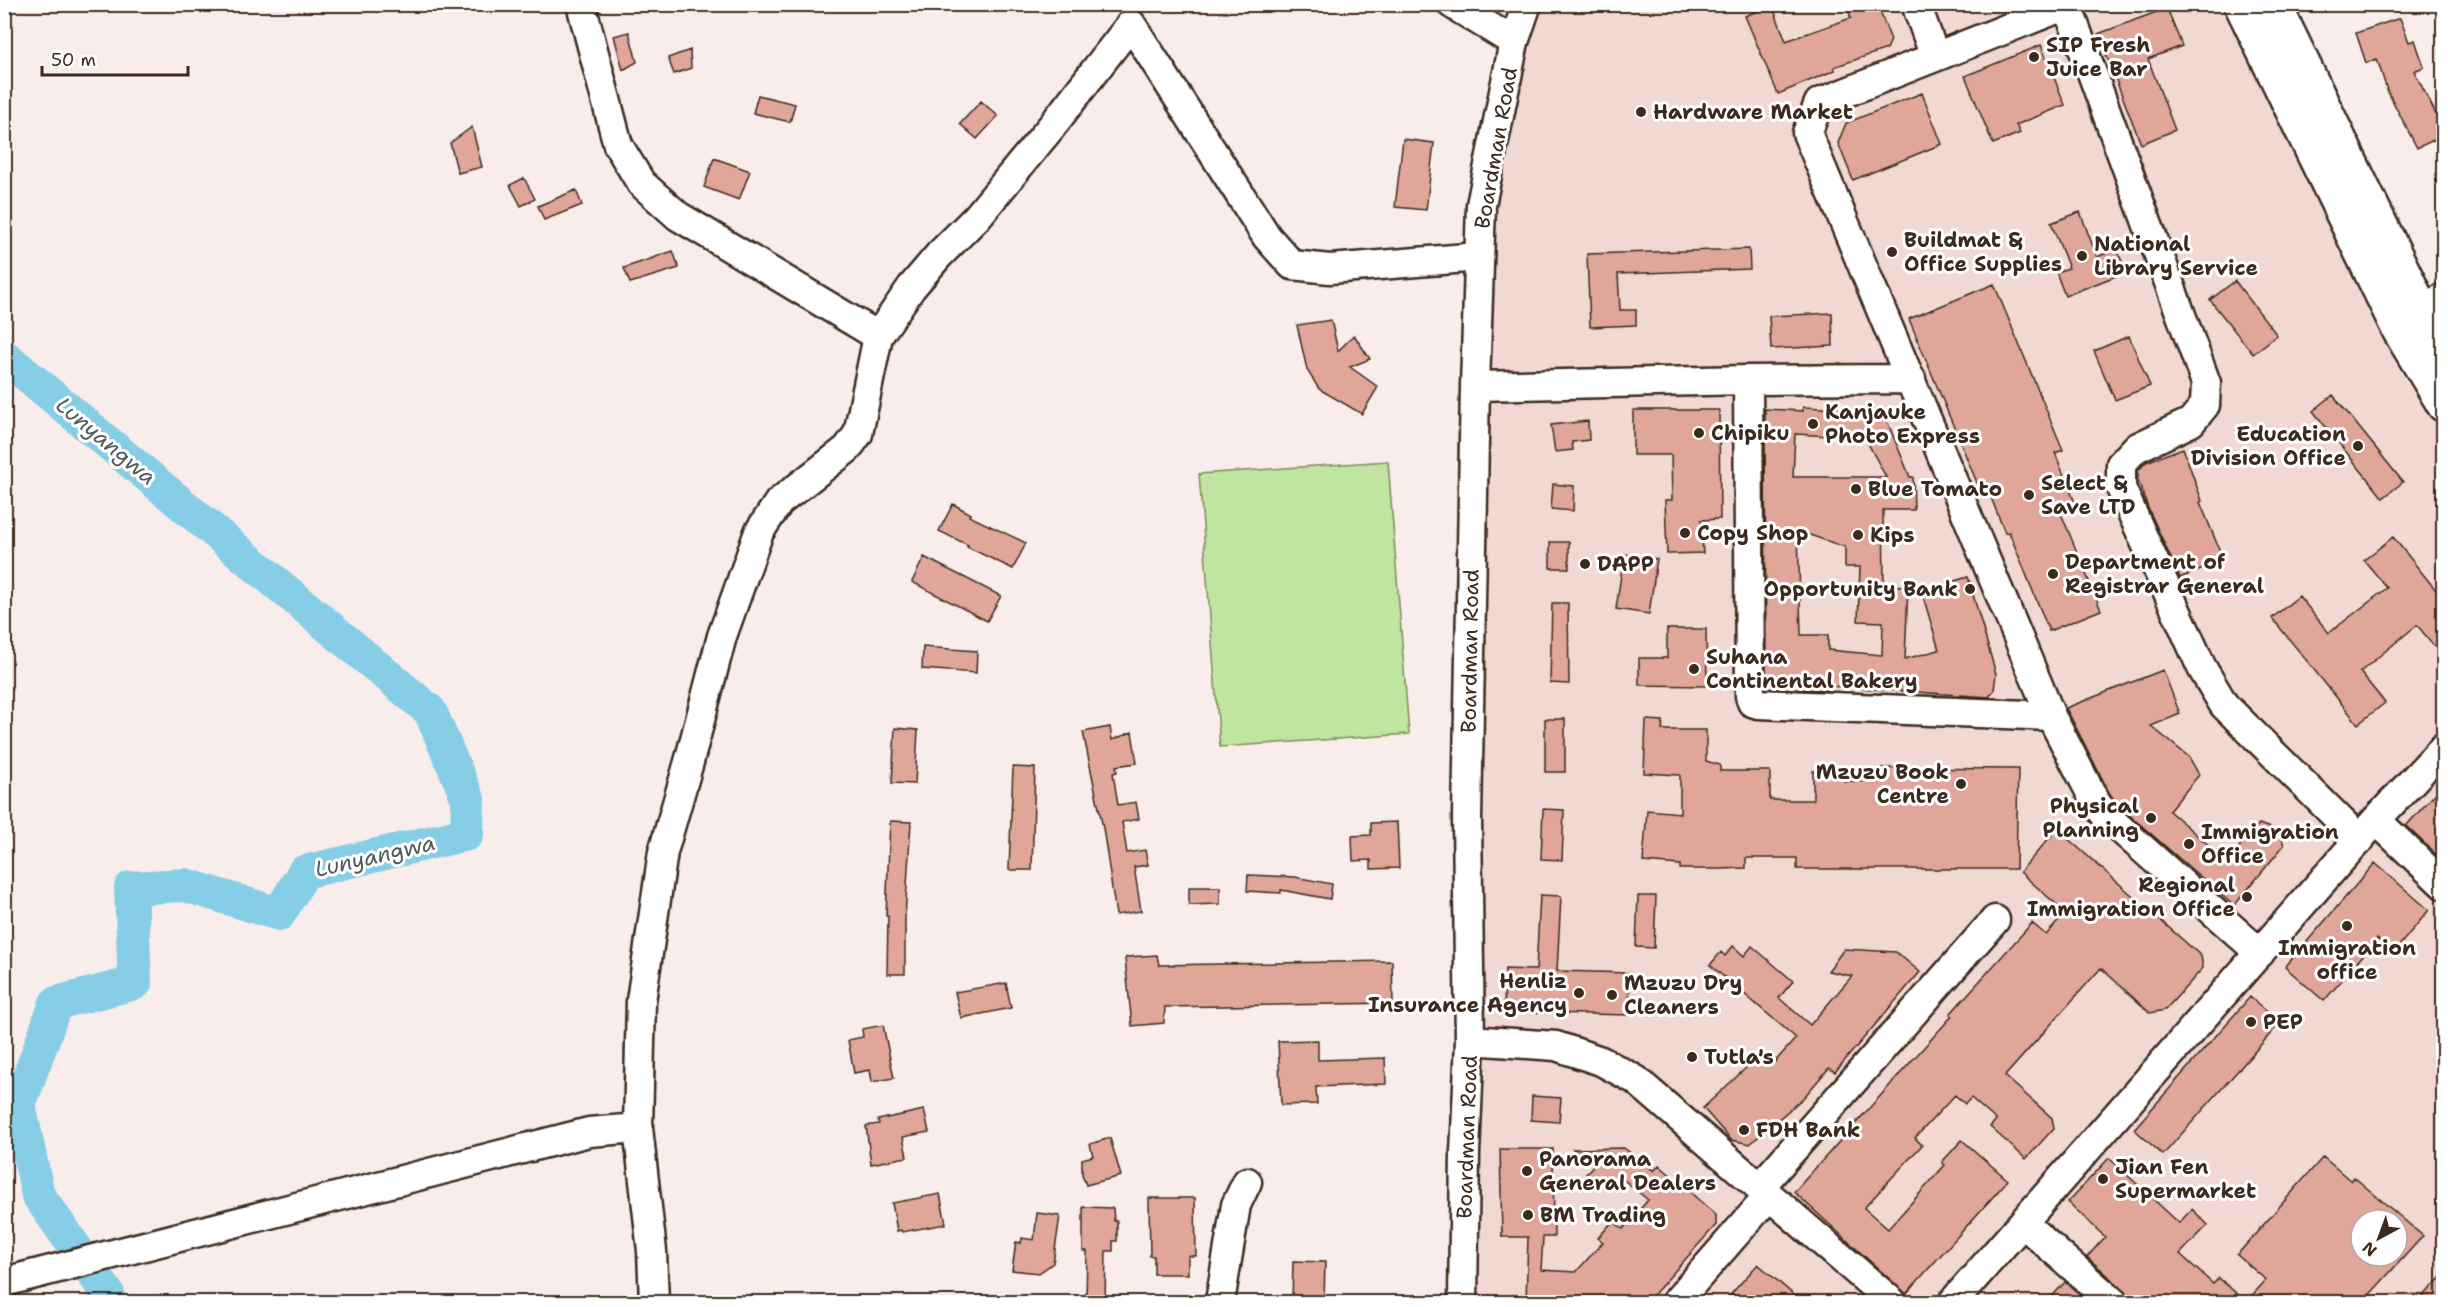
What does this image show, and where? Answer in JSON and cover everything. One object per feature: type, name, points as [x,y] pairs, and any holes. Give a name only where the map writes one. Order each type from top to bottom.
[{"type":"highway","points":[[2241,4],[2398,330],[2444,405]]},
{"type":"highway","points":[[2274,4],[2431,303],[2444,356]]},
{"type":"street","points":[[581,4],[618,145],[640,183],[678,216],[878,336]]},
{"type":"street","points":[[1452,4],[1514,42]]},
{"type":"street","name":"Boardman Road","points":[[1463,1302],[1465,1153],[1470,1040],[1467,819],[1475,386],[1481,205],[1514,42],[1527,4]]},
{"type":"street","points":[[1916,4],[1935,57]]},
{"type":"street","points":[[2260,953],[2108,817],[2096,803],[2051,716],[1807,133],[1819,103],[2068,5],[2206,383],[2205,405],[2191,422],[2136,448],[2121,464],[2121,488],[2202,668],[2224,705],[2368,830],[2444,885]]},
{"type":"street","points":[[654,1302],[652,1251],[638,1128],[641,1001],[663,852],[690,762],[722,636],[759,532],[779,502],[847,449],[858,434],[878,336],[911,288],[984,208],[1052,126],[1131,24],[1267,237],[1292,265],[1330,269],[1479,257]]},
{"type":"street","points":[[1475,386],[1911,379]]},
{"type":"street","points":[[1748,380],[1750,696],[1752,702],[2051,716]]},
{"type":"street","points":[[1953,1302],[2024,1224],[2368,830],[2444,747]]},
{"type":"street","points":[[1676,1302],[1764,1192],[1995,920]]},
{"type":"street","points":[[1470,1040],[1556,1046],[1601,1061],[1636,1080],[1892,1302]]},
{"type":"street","points":[[4,1282],[589,1132],[638,1128]]},
{"type":"street","points":[[1220,1302],[1236,1204],[1246,1182]]},
{"type":"street","points":[[2024,1224],[2113,1302]]},
{"type":"shaded area","points":[[1424,5],[2221,5],[2400,372],[2443,434],[2443,1302],[1480,1302],[1485,219],[1522,55],[1449,20]]},
{"type":"green space","points":[[1388,461],[1409,734],[1220,747],[1199,474]]},
{"type":"building","points":[[1846,4],[1877,4],[1891,40],[1887,49],[1834,67],[1835,70],[1778,94],[1745,16],[1772,5],[1786,41],[1851,18]]},
{"type":"building","points":[[2167,8],[2182,46],[2148,59],[2175,130],[2141,144],[2098,34]]},
{"type":"building","points":[[2400,18],[2409,42],[2415,40],[2424,67],[2414,71],[2437,116],[2444,113],[2444,135],[2417,148],[2387,90],[2377,59],[2366,63],[2356,33]]},
{"type":"building","points":[[629,32],[637,62],[623,70],[614,36]]},
{"type":"building","points":[[2041,45],[2065,105],[2016,125],[2020,133],[1993,144],[1965,76]]},
{"type":"building","points":[[690,50],[691,68],[674,74],[668,58]]},
{"type":"building","points":[[1922,93],[1942,144],[1853,180],[1838,143],[1846,123]]},
{"type":"building","points":[[758,95],[795,104],[790,122],[753,113]]},
{"type":"building","points":[[981,101],[998,116],[977,139],[960,124]]},
{"type":"building","points":[[472,127],[482,167],[458,173],[450,143]]},
{"type":"building","points":[[1403,139],[1434,143],[1426,210],[1395,207]]},
{"type":"building","points":[[714,158],[750,171],[739,200],[704,187]]},
{"type":"building","points":[[524,178],[535,199],[521,206],[510,185]]},
{"type":"building","points":[[576,190],[582,205],[544,220],[538,206]]},
{"type":"building","points":[[2080,212],[2097,257],[2117,249],[2126,272],[2065,296],[2056,272],[2069,268],[2051,223]]},
{"type":"building","points":[[1749,249],[1750,269],[1618,274],[1620,310],[1636,310],[1636,325],[1590,327],[1587,254]]},
{"type":"building","points":[[673,251],[679,268],[630,283],[624,268]]},
{"type":"building","points":[[2235,281],[2277,335],[2253,354],[2210,300]]},
{"type":"building","points":[[1994,284],[2063,450],[2055,453],[2076,505],[2060,511],[2101,610],[2049,631],[2009,532],[2005,533],[1985,482],[1978,485],[1909,319]]},
{"type":"building","points":[[1832,313],[1833,346],[1771,349],[1769,316]]},
{"type":"building","points":[[1331,320],[1338,351],[1354,335],[1370,359],[1350,367],[1378,387],[1362,414],[1319,389],[1307,370],[1297,325]]},
{"type":"building","points":[[2129,336],[2150,386],[2115,400],[2094,351]]},
{"type":"building","points":[[2333,395],[2403,482],[2383,498],[2313,411]]},
{"type":"building","points":[[1803,407],[1883,411],[1910,477],[1913,477],[1914,510],[1883,510],[1884,585],[1908,586],[1905,659],[1939,650],[1920,586],[1934,587],[1968,577],[1996,674],[1994,690],[1989,697],[1829,686],[1829,690],[1766,688],[1765,409],[1803,411]],"holes":[[[1795,434],[1865,438],[1886,477],[1793,477]],[[1798,531],[1845,547],[1845,567],[1860,567],[1858,621],[1883,622],[1882,655],[1828,650],[1828,635],[1801,635]]]},
{"type":"building","points":[[1633,410],[1719,410],[1720,519],[1701,520],[1703,553],[1667,554],[1665,500],[1672,500],[1671,455],[1633,455]]},
{"type":"building","points":[[1588,421],[1589,440],[1572,442],[1573,450],[1555,452],[1551,425]]},
{"type":"building","points":[[2183,448],[2202,501],[2200,502],[2224,561],[2180,578],[2148,508],[2138,480],[2138,471],[2146,462]]},
{"type":"building","points":[[1553,484],[1574,486],[1573,511],[1551,509]]},
{"type":"building","points":[[953,504],[971,514],[969,516],[1026,543],[1013,569],[939,531]]},
{"type":"building","points":[[2393,537],[2444,600],[2444,658],[2417,625],[2360,672],[2385,703],[2358,724],[2272,618],[2299,596],[2329,633],[2387,588],[2364,560]]},
{"type":"building","points":[[1550,542],[1569,542],[1569,568],[1550,568]]},
{"type":"building","points":[[1624,554],[1657,559],[1649,614],[1616,609]]},
{"type":"building","points":[[924,557],[1001,596],[987,621],[912,582]]},
{"type":"building","points":[[1552,603],[1568,603],[1569,684],[1550,683]]},
{"type":"building","points":[[1667,629],[1706,629],[1707,686],[1639,685],[1639,658],[1667,658]]},
{"type":"building","points":[[923,647],[977,651],[976,673],[922,669]]},
{"type":"building","points":[[2163,670],[2180,714],[2151,726],[2189,757],[2199,775],[2169,811],[2227,861],[2259,824],[2279,831],[2284,845],[2234,906],[2119,806],[2110,794],[2066,708]]},
{"type":"building","points":[[1545,719],[1565,719],[1565,772],[1545,772]]},
{"type":"building","points":[[1646,720],[1663,721],[1662,730],[1706,730],[1706,761],[1720,765],[1720,771],[1770,771],[1770,800],[1813,800],[1813,771],[1844,771],[1844,781],[1881,782],[1881,768],[2018,769],[2016,869],[1797,869],[1797,858],[1746,858],[1746,868],[1721,869],[1680,869],[1680,865],[1643,862],[1647,810],[1680,813],[1680,775],[1644,773]]},
{"type":"building","points":[[1110,727],[1112,740],[1132,732],[1137,763],[1116,766],[1117,772],[1113,773],[1118,805],[1136,802],[1139,819],[1122,822],[1127,853],[1145,850],[1148,865],[1134,867],[1141,911],[1116,915],[1103,828],[1083,732]]},
{"type":"building","points":[[895,728],[918,730],[915,784],[892,783]]},
{"type":"building","points":[[1013,767],[1035,768],[1032,870],[1009,870]]},
{"type":"building","points":[[2444,784],[2444,862],[2406,826]]},
{"type":"building","points":[[1543,809],[1564,810],[1562,860],[1541,859]]},
{"type":"building","points":[[890,821],[911,822],[905,917],[905,974],[887,974],[888,916],[886,916]]},
{"type":"building","points":[[1397,822],[1399,868],[1371,869],[1371,860],[1353,861],[1352,836],[1371,835],[1371,823]]},
{"type":"building","points":[[2057,829],[2201,956],[2203,968],[2165,1010],[2150,1013],[2101,968],[2005,1076],[2052,1118],[2054,1128],[2026,1159],[1990,1127],[1996,1120],[1971,1098],[1965,1104],[1955,1095],[1915,1138],[1922,1145],[1864,1208],[1888,1229],[1945,1165],[1942,1162],[1962,1140],[2008,1180],[1906,1294],[1794,1192],[2032,923],[2046,935],[2066,913],[2020,872]]},
{"type":"building","points":[[2375,863],[2429,910],[2393,953],[2377,939],[2324,1001],[2285,967]]},
{"type":"building","points":[[1248,875],[1295,877],[1332,884],[1330,899],[1281,890],[1281,893],[1247,891]]},
{"type":"building","points":[[1189,887],[1220,887],[1220,904],[1189,905]]},
{"type":"building","points":[[1540,895],[1561,896],[1557,971],[1630,973],[1629,1015],[1504,1012],[1505,969],[1536,970]]},
{"type":"building","points":[[1638,896],[1656,896],[1654,948],[1636,947]]},
{"type":"building","points":[[1733,946],[1744,956],[1752,946],[1793,981],[1779,998],[1810,1025],[1852,976],[1828,971],[1844,949],[1896,952],[1920,972],[1835,1072],[1829,1068],[1803,1098],[1750,1144],[1731,1140],[1703,1108],[1763,1052],[1773,1064],[1796,1038],[1710,965],[1721,952],[1725,956]]},
{"type":"building","points":[[1157,955],[1159,965],[1392,961],[1393,1003],[1165,1007],[1164,1023],[1132,1026],[1125,959]]},
{"type":"building","points":[[1006,983],[1011,1008],[961,1018],[955,992]]},
{"type":"building","points":[[2250,997],[2280,1023],[2163,1155],[2134,1129]]},
{"type":"building","points":[[883,1025],[894,1078],[872,1082],[870,1070],[854,1073],[848,1040],[863,1037],[862,1029]]},
{"type":"building","points":[[1318,1040],[1318,1060],[1385,1058],[1386,1084],[1316,1087],[1317,1104],[1281,1105],[1278,1041]]},
{"type":"building","points":[[1532,1096],[1561,1098],[1559,1122],[1531,1120]]},
{"type":"building","points":[[924,1110],[929,1132],[903,1137],[907,1157],[871,1164],[866,1126],[879,1124],[878,1120]]},
{"type":"building","points":[[1110,1138],[1121,1176],[1086,1185],[1082,1174],[1082,1159],[1093,1156],[1090,1144]]},
{"type":"building","points":[[1624,1148],[1654,1171],[1659,1165],[1716,1215],[1716,1225],[1647,1302],[1526,1302],[1528,1237],[1502,1237],[1500,1149],[1553,1149],[1554,1237],[1543,1237],[1541,1270],[1576,1272],[1603,1242],[1598,1238],[1613,1221],[1623,1229],[1648,1200],[1618,1175],[1607,1189],[1586,1174],[1594,1164],[1573,1149]]},
{"type":"building","points":[[2323,1157],[2351,1181],[2354,1177],[2390,1208],[2349,1208],[2349,1268],[2394,1268],[2363,1302],[2246,1302],[2266,1280],[2237,1255]]},
{"type":"building","points":[[2109,1158],[2179,1223],[2192,1209],[2208,1225],[2180,1254],[2213,1284],[2219,1278],[2246,1302],[2129,1302],[2124,1290],[2087,1257],[2105,1237],[2068,1202]]},
{"type":"building","points":[[940,1194],[946,1224],[897,1231],[892,1203]]},
{"type":"building","points":[[1149,1198],[1195,1198],[1196,1256],[1188,1256],[1188,1274],[1154,1274],[1154,1256],[1150,1256]]},
{"type":"building","points":[[1083,1207],[1113,1208],[1114,1221],[1117,1221],[1117,1241],[1113,1241],[1113,1251],[1106,1251],[1105,1302],[1086,1302],[1087,1251],[1083,1251]]},
{"type":"building","points":[[1037,1213],[1060,1216],[1053,1263],[1039,1273],[1012,1270],[1016,1242],[1021,1243],[1022,1238],[1034,1240]]},
{"type":"building","points":[[2409,1224],[2423,1236],[2409,1251]]},
{"type":"building","points":[[1293,1261],[1325,1262],[1324,1302],[1292,1302]]},
{"type":"building","points":[[1758,1264],[1802,1302],[1724,1302]]},
{"type":"building","points":[[2444,1274],[2444,1302],[2418,1302]]},
{"type":"building","points":[[2065,1282],[2089,1302],[2047,1302]]},
{"type":"waterway","name":"Lunyangwa","points":[[4,356],[430,711],[468,799],[467,834],[304,872],[279,914],[185,885],[131,888],[135,983],[56,1003],[19,1105],[38,1195],[108,1294],[107,1302]]},
{"type":"place","name":"SIP Fresh Juice Bar","points":[[2034,57]]},
{"type":"place","name":"Hardware Market","points":[[1641,112]]},
{"type":"place","name":"Buildmat & Office Supplies","points":[[1892,252]]},
{"type":"place","name":"National Library Service","points":[[2082,256]]},
{"type":"place","name":"Kanjauke Photo Express","points":[[1813,424]]},
{"type":"place","name":"Chipiku","points":[[1699,433]]},
{"type":"place","name":"Education Division Office","points":[[2358,446]]},
{"type":"place","name":"Blue Tomato","points":[[1856,489]]},
{"type":"place","name":"Select & Save LTD","points":[[2029,495]]},
{"type":"place","name":"Copy Shop","points":[[1685,533]]},
{"type":"place","name":"Kips","points":[[1858,535]]},
{"type":"place","name":"DAPP","points":[[1585,564]]},
{"type":"place","name":"Department of Registrar General","points":[[2053,574]]},
{"type":"place","name":"Opportunity Bank","points":[[1970,589]]},
{"type":"place","name":"Suhana Continental Bakery","points":[[1694,669]]},
{"type":"place","name":"Mzuzu Book Centre","points":[[1961,784]]},
{"type":"place","name":"Physical Planning","points":[[2151,818]]},
{"type":"place","name":"Immigration Office","points":[[2189,844]]},
{"type":"place","name":"Regional Immigration Office","points":[[2247,897]]},
{"type":"place","name":"Immigration office","points":[[2347,926]]},
{"type":"place","name":"Henliz Insurance Agency","points":[[1579,993]]},
{"type":"place","name":"Mzuzu Dry Cleaners","points":[[1612,995]]},
{"type":"place","name":"PEP","points":[[2251,1022]]},
{"type":"place","name":"Tutla's","points":[[1692,1057]]},
{"type":"place","name":"FDH Bank","points":[[1744,1130]]},
{"type":"place","name":"Panorama General Dealers","points":[[1527,1171]]},
{"type":"place","name":"Jian Fen Supermarket","points":[[2103,1179]]},
{"type":"place","name":"BM Trading","points":[[1528,1215]]}]
